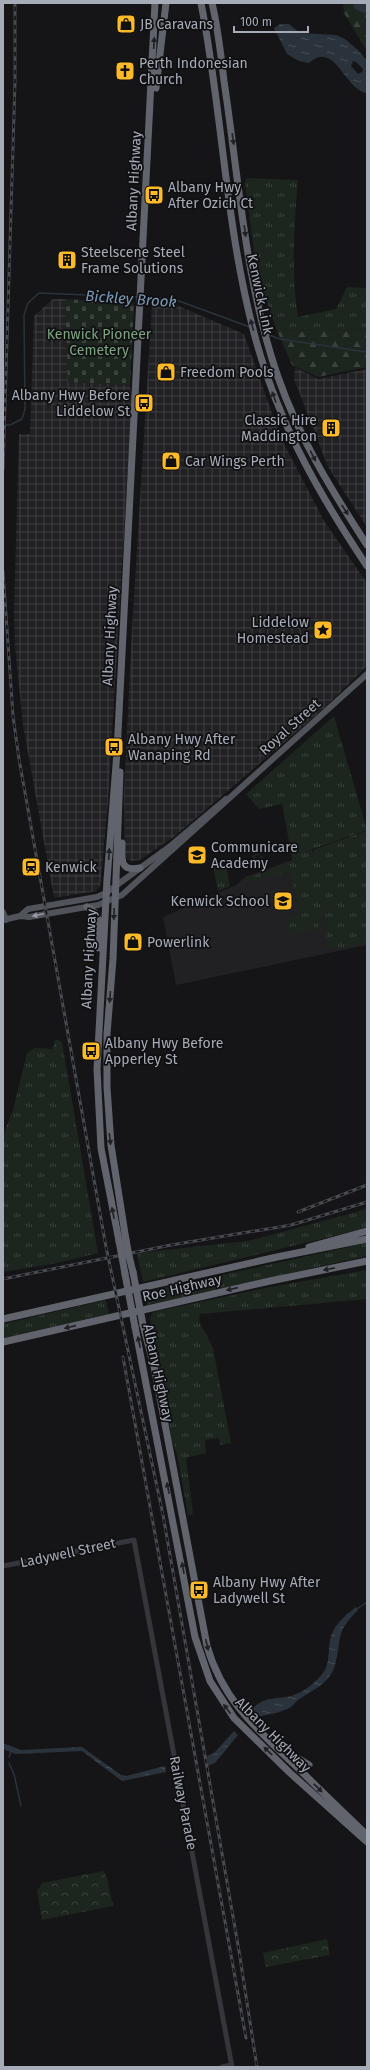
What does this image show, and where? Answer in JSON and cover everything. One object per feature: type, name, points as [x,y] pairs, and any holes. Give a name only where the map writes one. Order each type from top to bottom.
[{"type":"highway","name":"Albany Highway","points":[[143,288],[155,3]]},
{"type":"highway","name":"Albany Highway","points":[[166,3],[155,95],[117,744],[97,1043],[98,1110],[101,1148],[119,1241],[133,1272],[143,1325],[154,1366],[208,1652],[222,1685],[235,1706],[259,1732],[367,1835]]},
{"type":"highway","name":"Kenwick Link","points":[[201,3],[244,292],[261,358],[280,413],[294,444],[319,491],[367,566]]},
{"type":"highway","name":"Kenwick Link","points":[[212,3],[255,290],[271,354],[289,407],[302,435],[328,485],[367,545]]},
{"type":"highway","name":"Albany Highway","points":[[142,303],[116,887],[107,1034],[107,1100],[115,1174],[126,1240],[125,1274],[194,1631],[200,1654],[210,1681],[234,1718],[289,1772],[367,1842]]},
{"type":"highway","points":[[119,811],[122,823],[123,863],[129,869],[140,868]]},
{"type":"highway","points":[[87,907],[94,911],[98,918],[99,948],[103,955]]},
{"type":"highway","points":[[277,1257],[320,1243],[367,1232]]},
{"type":"highway","name":"Roe Highway","points":[[3,1320],[277,1257],[367,1239]]},
{"type":"highway","name":"Roe Highway","points":[[3,1342],[270,1281],[367,1261]]},
{"type":"highway","points":[[259,1732],[268,1736],[284,1750],[309,1765]]},
{"type":"main road","name":"Royal Street","points":[[20,916],[28,910],[61,902],[97,897],[116,887],[185,833],[218,804],[229,797],[367,674]]},
{"type":"main road","name":"Royal Street","points":[[20,916],[30,917],[87,907],[106,902],[122,895],[134,886],[221,807],[229,797]]},
{"type":"main road","points":[[56,912],[61,902],[62,905],[71,910]]},
{"type":"main road","points":[[3,912],[4,920],[20,916]]},
{"type":"street","name":"Ladywell Street","points":[[3,1566],[134,1540]]},
{"type":"street","name":"Railway Parade","points":[[134,1540],[232,2066]]},
{"type":"street","points":[[222,2067],[232,2066]]},
{"type":"shaded area","points":[[53,299],[65,299],[68,382],[130,385],[132,398],[108,802],[100,886],[96,891],[54,898],[23,725],[15,647],[14,612],[19,434],[30,434],[34,316]]},
{"type":"shaded area","points":[[152,305],[176,305],[244,334],[280,436],[324,521],[367,583],[367,666],[321,711],[175,836],[140,860],[132,861],[127,859],[125,853],[124,793],[132,629]]},
{"type":"shaded area","points":[[295,367],[318,379],[367,369],[367,527],[328,467],[294,379]]},
{"type":"shaded area","name":"Kenwick School","points":[[367,833],[367,945],[176,985],[163,917],[236,885],[245,877]]},
{"type":"green space","points":[[343,3],[367,3],[367,51],[344,13]]},
{"type":"green space","points":[[247,178],[298,180],[294,231],[294,283],[298,317],[336,309],[347,287],[367,288],[367,329],[277,331],[262,287],[254,252],[245,183]]},
{"type":"green space","name":"Kenwick Pioneer Cemetery","points":[[65,299],[134,303],[130,385],[68,382]]},
{"type":"green space","points":[[367,329],[367,367],[318,377],[292,365],[277,331]]},
{"type":"green space","points":[[334,716],[367,830],[299,854],[312,850],[314,859],[313,850],[366,831],[367,943],[329,950],[322,908],[322,920],[316,930],[290,934],[286,918],[300,915],[289,872],[248,881],[246,878],[292,863],[292,857],[282,804],[259,809],[246,794]]},
{"type":"green space","points":[[257,853],[261,854],[255,856],[256,860],[259,860],[262,855],[262,861],[254,863],[252,856]]},
{"type":"green space","points":[[226,865],[230,886],[218,891],[213,867]]},
{"type":"green space","points":[[55,1039],[62,1042],[98,1253],[57,1263],[3,1272],[3,1135],[13,1110],[27,1053],[35,1048],[53,1049]]},
{"type":"green space","points":[[367,1208],[367,1228],[143,1282],[137,1253],[248,1241]]},
{"type":"green space","points":[[367,1243],[367,1256],[147,1305],[145,1292]]},
{"type":"green space","points":[[367,1270],[367,1299],[200,1314],[199,1321],[213,1348],[231,1443],[220,1445],[219,1438],[205,1440],[206,1453],[186,1458],[193,1514],[188,1515],[177,1454],[172,1440],[162,1377],[158,1371],[150,1318],[153,1312],[270,1287]]},
{"type":"green space","points":[[106,1300],[109,1314],[3,1338],[3,1324]]},
{"type":"green space","points":[[103,1871],[107,1877],[113,1906],[42,1920],[37,1891],[42,1883]]},
{"type":"green space","points":[[327,1939],[330,1955],[266,1967],[263,1953]]},
{"type":"water","points":[[280,24],[289,24],[300,33],[336,35],[345,39],[359,51],[367,61],[367,93],[359,90],[352,84],[340,68],[326,57],[318,57],[309,63],[299,61],[287,54],[274,28]],"holes":[[[353,61],[363,69],[362,72],[358,74],[351,66]]]},
{"type":"water","points":[[356,1607],[358,1610],[350,1618],[342,1630],[333,1672],[325,1682],[283,1711],[255,1717],[250,1712],[255,1706],[265,1700],[294,1695],[310,1686],[320,1676],[327,1665],[330,1640],[334,1630],[340,1621]]},
{"type":"water","points":[[234,1731],[238,1735],[215,1763],[208,1766],[207,1756],[214,1753]]},
{"type":"water","points":[[3,1743],[21,1750],[82,1747],[121,1775],[126,1776],[165,1766],[166,1772],[122,1781],[82,1751],[16,1754],[3,1749]]},
{"type":"waterway","points":[[361,3],[359,6],[367,9]]},
{"type":"waterway","name":"Bickley Brook","points":[[3,425],[10,425],[22,419],[25,409],[24,315],[28,303],[39,293],[137,297]]},
{"type":"waterway","name":"Bickley Brook","points":[[143,297],[176,300],[250,327]]},
{"type":"waterway","name":"Bickley Brook","points":[[269,335],[280,339],[367,352]]},
{"type":"waterway","points":[[357,1609],[367,1602]]},
{"type":"waterway","points":[[9,1757],[11,1751]]},
{"type":"waterway","points":[[9,1763],[14,1774],[21,1806]]},
{"type":"railway","points":[[3,470],[15,82],[15,3]]},
{"type":"railway","points":[[3,571],[13,716],[19,759],[106,1247],[163,1515],[239,1951],[257,2067]]},
{"type":"railway","points":[[298,1212],[367,1185]]},
{"type":"railway","points":[[3,1279],[171,1245],[291,1225],[367,1202]]},
{"type":"railway","points":[[123,1357],[246,2038]]},
{"type":"place","name":"JB Caravans","points":[[126,24]]},
{"type":"place","name":"Perth Indonesian Church","points":[[125,71]]},
{"type":"place","name":"Albany Hwy After Ozich Ct","points":[[154,195]]},
{"type":"place","name":"Steelscene Steel Frame Solutions","points":[[67,260]]},
{"type":"place","name":"Freedom Pools","points":[[166,372]]},
{"type":"place","name":"Albany Hwy Before Liddelow St","points":[[144,403]]},
{"type":"place","name":"Classic Hire Maddington","points":[[331,428]]},
{"type":"place","name":"Car Wings Perth","points":[[171,461]]},
{"type":"place","name":"Liddelow Homestead","points":[[323,630]]},
{"type":"place","name":"Albany Hwy After Wanaping Rd","points":[[114,747]]},
{"type":"place","name":"Communicare Academy","points":[[197,855]]},
{"type":"place","name":"Kenwick","points":[[31,867]]},
{"type":"place","name":"Kenwick School","points":[[283,901]]},
{"type":"place","name":"Powerlink","points":[[133,942]]},
{"type":"place","name":"Albany Hwy Before Apperley St","points":[[91,1051]]},
{"type":"place","name":"Albany Hwy After Ladywell St","points":[[199,1590]]}]
